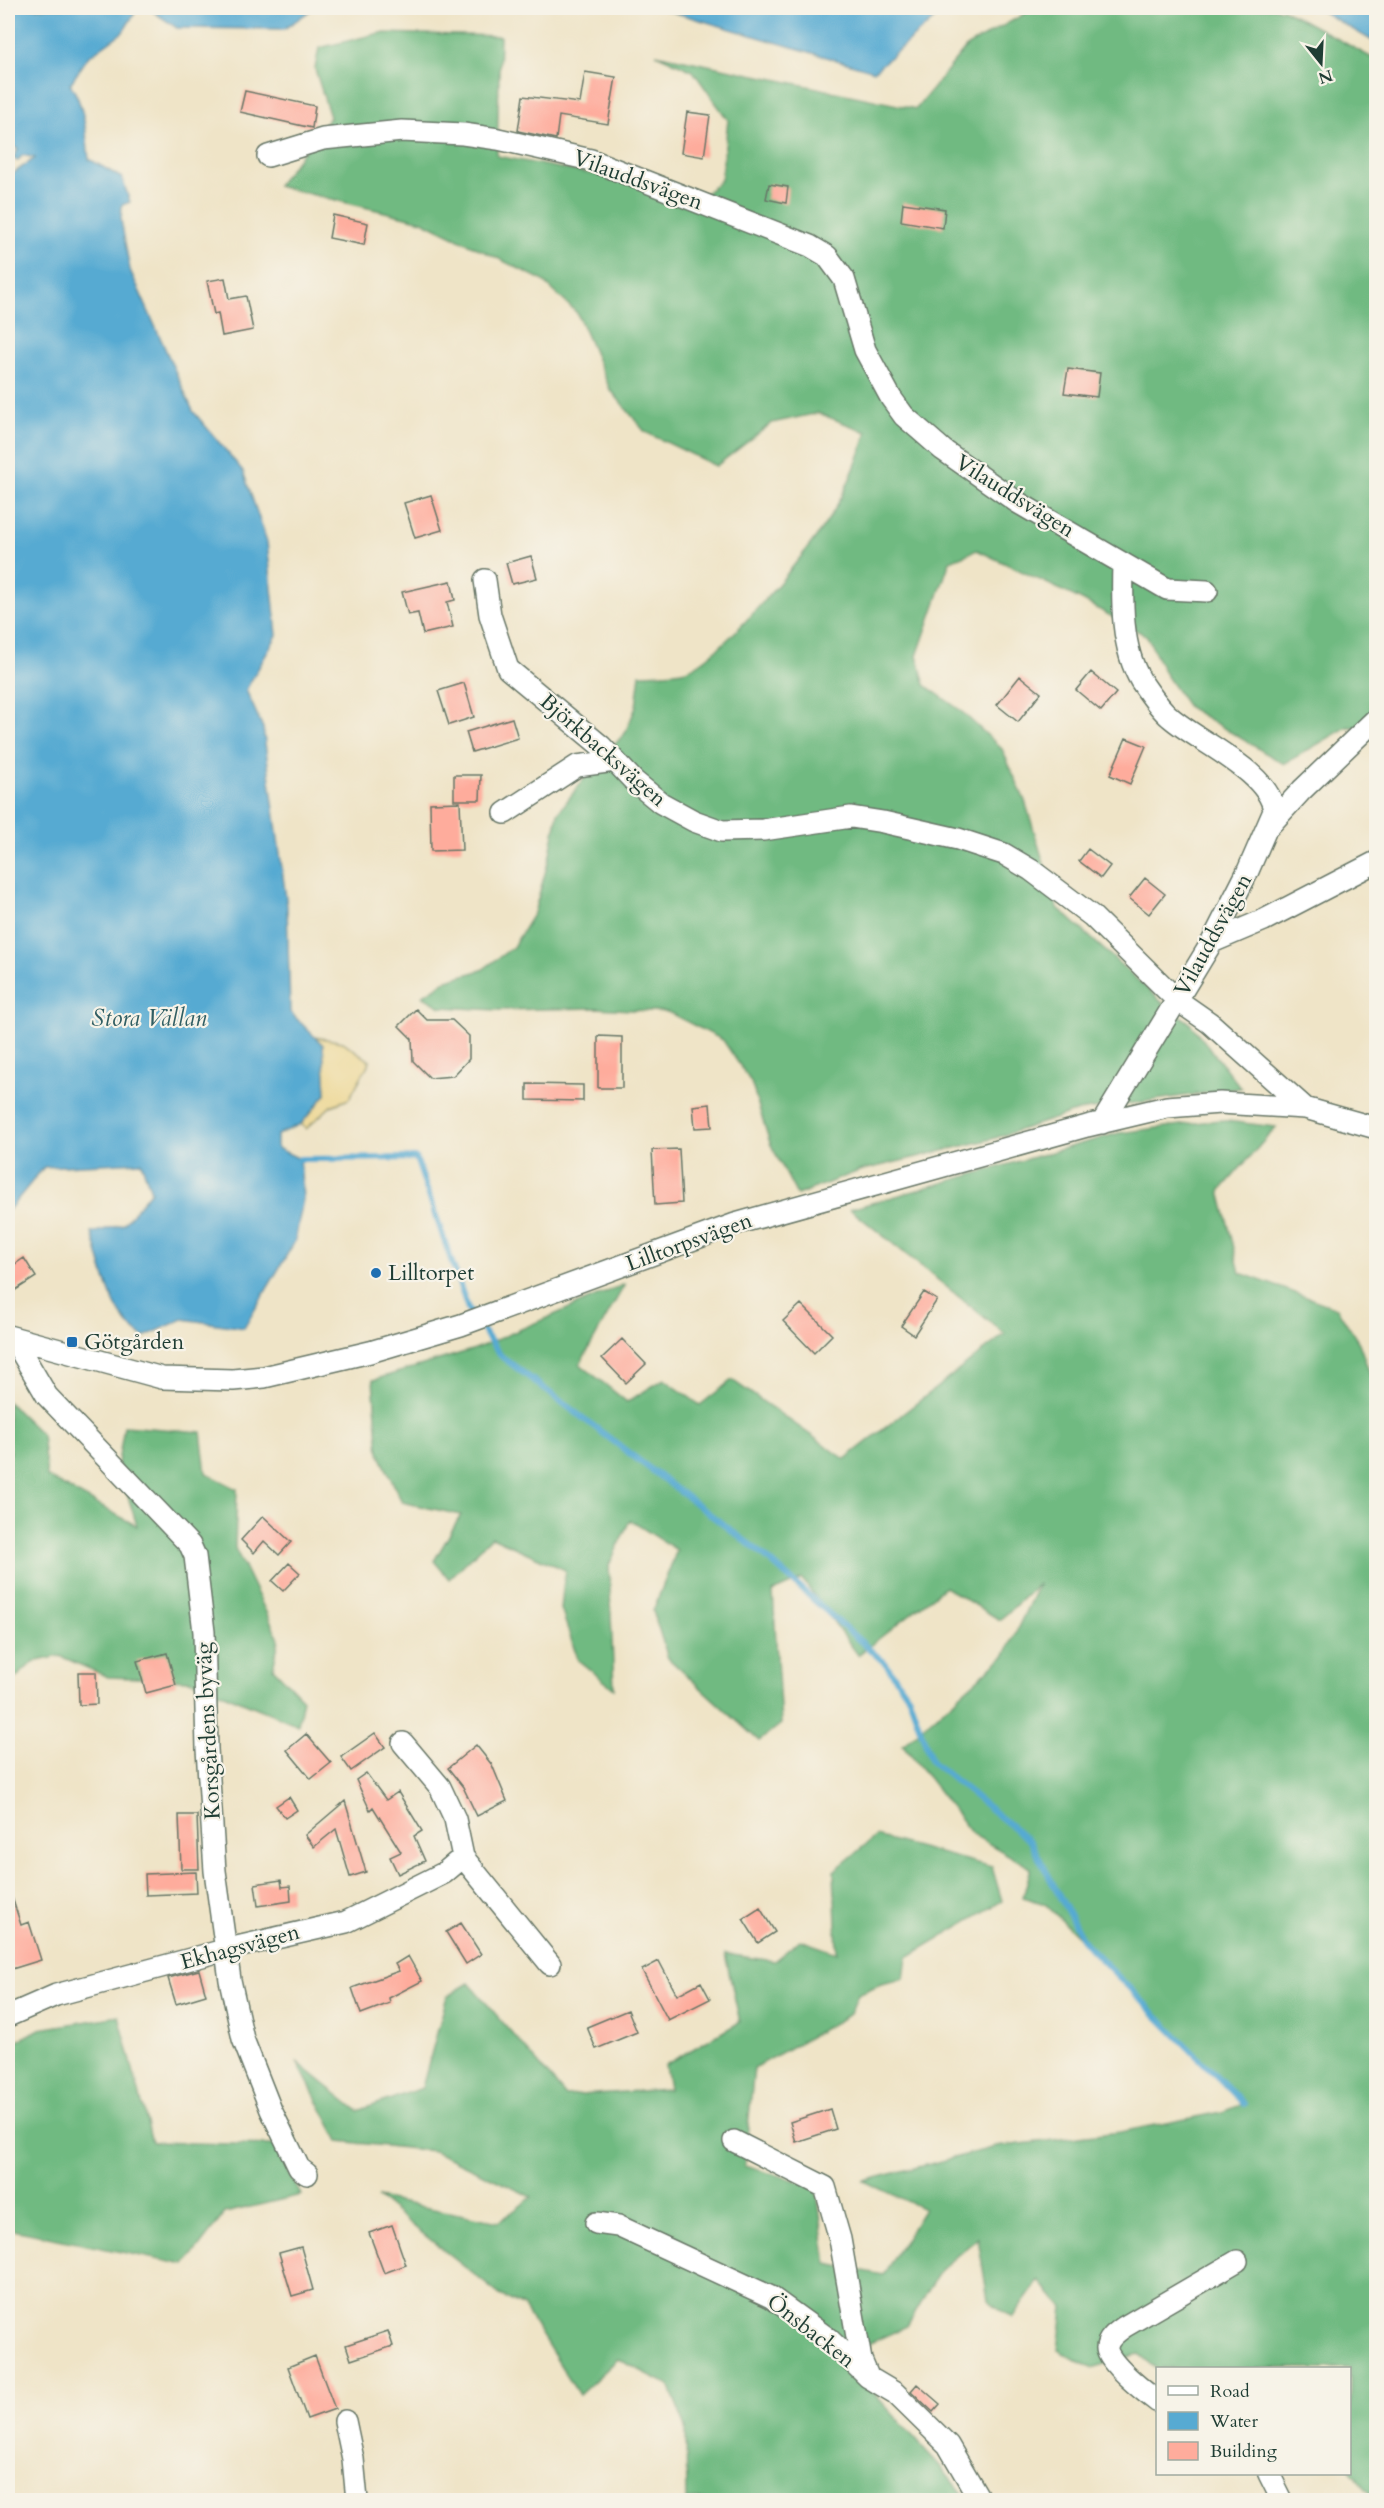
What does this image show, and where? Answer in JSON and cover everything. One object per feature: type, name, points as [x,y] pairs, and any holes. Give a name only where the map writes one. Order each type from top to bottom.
[{"type":"street","name":"Vilauddsvägen","points":[[268,156],[323,139],[402,131],[498,139],[591,160],[810,246],[827,256],[839,269],[865,350],[891,398],[904,416],[981,479],[1123,564],[1122,597],[1127,641],[1141,680],[1171,718],[1260,782],[1273,801],[1274,811],[1269,826],[1212,942],[1102,1123]]},
{"type":"street","points":[[1123,564],[1167,589],[1207,591]]},
{"type":"street","name":"Björkbacksvägen","points":[[485,580],[490,615],[508,669],[601,746],[634,781],[661,803],[711,828],[722,831],[763,830],[851,817],[958,838],[1004,854],[1031,870],[1092,916],[1177,1000],[1209,1023],[1305,1108]]},
{"type":"street","points":[[1269,826],[1302,790],[1377,719]]},
{"type":"street","points":[[505,813],[577,766],[615,761]]},
{"type":"street","points":[[1212,942],[1264,920],[1377,862]]},
{"type":"street","name":"Lilltorpsvägen","points":[[10,1337],[162,1378],[199,1380],[264,1377],[370,1352],[462,1325],[735,1224],[1102,1123],[1198,1103],[1305,1108],[1377,1128]]},
{"type":"street","name":"Korsgårdens byväg","points":[[10,1337],[47,1396],[190,1545],[195,1556],[204,1632],[207,1749],[214,1871],[228,1949],[231,1980],[243,2039],[271,2110],[299,2168],[306,2174]]},
{"type":"street","points":[[403,1743],[440,1787],[455,1819],[463,1857],[550,1964]]},
{"type":"street","name":"Ekhagsvägen","points":[[8,2016],[56,1995],[228,1949],[346,1922],[444,1873],[463,1857]]},
{"type":"street","points":[[734,2141],[825,2187],[840,2240],[861,2360],[868,2377]]},
{"type":"street","name":"Önsbacken","points":[[596,2223],[618,2226],[771,2297],[829,2339],[868,2377],[895,2393],[948,2445],[980,2500]]},
{"type":"street","points":[[1156,2400],[1109,2359],[1107,2348],[1112,2337],[1124,2327],[1237,2261]]},
{"type":"street","points":[[345,2421],[353,2458],[357,2500]]},
{"type":"street","points":[[1270,2475],[1282,2500]]},
{"type":"green space","points":[[1035,8],[1283,9],[1376,60],[1376,728],[1347,727],[1284,764],[1188,707],[1164,672],[1147,636],[1082,600],[977,550],[950,561],[917,656],[925,685],[960,710],[1002,749],[1025,801],[1057,907],[1165,1005],[1189,1022],[1241,1088],[1078,1111],[992,1139],[859,1171],[797,1195],[770,1143],[751,1082],[723,1040],[668,1012],[596,1008],[497,1010],[441,1007],[422,996],[447,980],[482,970],[513,947],[534,913],[549,859],[558,813],[586,776],[625,733],[636,707],[640,674],[686,670],[720,647],[741,626],[784,577],[830,517],[851,476],[867,432],[818,413],[772,423],[716,466],[645,432],[610,389],[577,313],[542,280],[422,221],[277,186],[330,117],[315,69],[319,48],[380,33],[500,36],[497,156],[601,176],[697,201],[721,180],[728,120],[693,71],[656,54],[916,109],[967,46]]},
{"type":"green space","points":[[1219,1120],[1276,1127],[1220,1191],[1240,1273],[1337,1308],[1359,1343],[1376,1391],[1376,2500],[1351,2471],[1351,2367],[1156,2368],[1139,2354],[1091,2368],[1058,2350],[1063,2308],[1039,2281],[1012,2318],[988,2300],[978,2238],[941,2269],[907,2326],[870,2343],[850,2367],[939,2465],[967,2500],[687,2500],[686,2428],[669,2385],[618,2359],[579,2395],[524,2307],[500,2295],[378,2198],[499,2222],[532,2197],[434,2151],[339,2141],[297,2062],[358,2111],[422,2088],[447,1996],[469,1983],[566,2096],[669,2089],[665,2065],[740,2022],[725,1954],[774,1961],[800,1940],[837,1953],[834,1871],[876,1836],[992,1867],[1002,1901],[907,1957],[904,1979],[881,1984],[858,1994],[850,2014],[754,2068],[744,2166],[816,2186],[827,2264],[883,2275],[924,2209],[864,2181],[996,2147],[1120,2132],[1222,2112],[1243,2104],[1170,2027],[1045,1904],[1023,1897],[1031,1868],[972,1834],[903,1745],[1005,1655],[1039,1583],[1000,1620],[945,1587],[858,1655],[802,1579],[773,1592],[781,1724],[759,1741],[668,1658],[653,1611],[677,1550],[630,1520],[609,1565],[614,1689],[578,1660],[561,1609],[565,1570],[492,1537],[449,1579],[434,1561],[461,1515],[402,1502],[379,1453],[373,1380],[475,1349],[625,1284],[580,1364],[627,1402],[664,1379],[700,1405],[732,1380],[845,1459],[1005,1334],[850,1209],[1119,1133]]},
{"type":"green space","points":[[8,1402],[42,1435],[47,1477],[137,1526],[118,1463],[124,1426],[201,1432],[206,1473],[237,1489],[235,1548],[279,1639],[273,1668],[303,1699],[298,1725],[190,1680],[108,1677],[60,1656],[33,1662],[8,1685],[8,1456],[11,1452],[8,1447]]},
{"type":"green space","points":[[119,2016],[152,2142],[274,2145],[301,2195],[225,2213],[185,2265],[8,2229],[8,2046],[40,2029]]},
{"type":"sand","points":[[315,1037],[343,1042],[370,1061],[349,1099],[331,1106],[306,1129],[301,1124],[326,1094],[323,1045]]},
{"type":"water","name":"Stora Vällan","points":[[8,8],[138,8],[123,32],[88,57],[70,84],[82,110],[89,159],[122,178],[130,202],[122,205],[121,220],[130,270],[193,411],[243,471],[267,542],[277,635],[246,690],[263,728],[287,906],[290,1012],[323,1045],[326,1094],[301,1124],[277,1135],[277,1148],[300,1159],[303,1199],[295,1241],[244,1328],[183,1319],[144,1337],[123,1318],[109,1291],[92,1233],[124,1224],[151,1191],[141,1162],[44,1167],[8,1211],[8,177],[35,158],[23,155],[17,161],[13,158],[18,149],[8,144]]},
{"type":"water","points":[[148,8],[314,8],[284,29],[177,28]]},
{"type":"water","points":[[659,8],[947,8],[874,71]]},
{"type":"water","points":[[1316,8],[1376,8],[1376,43]]},
{"type":"building","points":[[585,72],[616,77],[608,124],[559,116],[556,139],[518,131],[523,96],[580,103]]},
{"type":"building","points":[[245,91],[315,106],[312,128],[240,112]]},
{"type":"building","points":[[687,112],[710,115],[704,157],[681,153]]},
{"type":"building","points":[[769,184],[788,187],[786,203],[766,199]]},
{"type":"building","points":[[903,203],[945,209],[943,228],[901,221]]},
{"type":"building","points":[[333,215],[368,223],[364,245],[329,238]]},
{"type":"building","points":[[225,278],[229,299],[246,296],[253,330],[222,336],[218,313],[214,314],[207,281]]},
{"type":"building","points":[[1068,369],[1100,373],[1097,397],[1064,393]]},
{"type":"building","points":[[431,495],[442,530],[415,538],[404,503]]},
{"type":"building","points":[[531,556],[537,578],[512,584],[506,563]]},
{"type":"building","points":[[451,581],[455,600],[447,602],[453,627],[423,634],[418,613],[408,615],[402,592]]},
{"type":"building","points":[[1091,672],[1116,693],[1101,711],[1076,690]]},
{"type":"building","points":[[1020,676],[1041,693],[1018,722],[997,705]]},
{"type":"building","points":[[464,683],[474,717],[449,725],[438,691]]},
{"type":"building","points":[[512,718],[518,738],[472,752],[466,732]]},
{"type":"building","points":[[1126,738],[1146,746],[1130,784],[1110,775]]},
{"type":"building","points":[[454,775],[481,775],[480,800],[454,800]]},
{"type":"building","points":[[460,802],[462,850],[431,851],[430,803]]},
{"type":"building","points":[[1088,849],[1110,866],[1101,878],[1079,861]]},
{"type":"building","points":[[1145,878],[1165,894],[1149,914],[1129,898]]},
{"type":"building","points":[[416,1009],[427,1020],[452,1020],[469,1036],[469,1059],[453,1076],[430,1078],[413,1061],[412,1039],[399,1026]]},
{"type":"building","points":[[598,1036],[622,1037],[622,1088],[598,1088]]},
{"type":"building","points":[[527,1084],[583,1085],[583,1101],[527,1100]]},
{"type":"building","points":[[710,1104],[712,1127],[695,1128],[693,1106]]},
{"type":"building","points":[[679,1149],[682,1203],[655,1205],[652,1150]]},
{"type":"building","points":[[24,1258],[36,1277],[8,1295],[8,1269]]},
{"type":"building","points":[[924,1292],[937,1300],[914,1335],[901,1326]]},
{"type":"building","points":[[801,1304],[832,1335],[814,1353],[783,1321]]},
{"type":"building","points":[[622,1339],[646,1364],[626,1383],[602,1358]]},
{"type":"building","points":[[263,1516],[291,1542],[279,1555],[264,1541],[254,1553],[241,1540]]},
{"type":"building","points":[[289,1563],[300,1573],[283,1591],[272,1581]]},
{"type":"building","points":[[167,1653],[176,1685],[146,1693],[137,1661]]},
{"type":"building","points":[[78,1672],[96,1672],[97,1704],[79,1705]]},
{"type":"building","points":[[375,1733],[385,1747],[351,1771],[341,1757]]},
{"type":"building","points":[[306,1734],[331,1763],[311,1779],[287,1750]]},
{"type":"building","points":[[476,1745],[492,1765],[507,1801],[477,1816],[463,1787],[448,1768]]},
{"type":"building","points":[[366,1773],[386,1800],[398,1792],[422,1831],[414,1836],[425,1861],[398,1874],[390,1857],[401,1852],[373,1807],[370,1810],[356,1780]]},
{"type":"building","points":[[289,1797],[297,1810],[285,1818],[276,1806]]},
{"type":"building","points":[[345,1801],[366,1872],[350,1877],[336,1829],[314,1847],[305,1835]]},
{"type":"building","points":[[179,1815],[197,1815],[199,1869],[181,1869]]},
{"type":"building","points":[[196,1872],[197,1893],[146,1895],[145,1874]]},
{"type":"building","points":[[281,1880],[282,1887],[290,1886],[291,1901],[258,1906],[255,1884]]},
{"type":"building","points":[[11,1894],[21,1925],[29,1922],[41,1960],[12,1969],[8,1955],[8,1895]]},
{"type":"building","points":[[760,1908],[775,1932],[758,1943],[743,1919]]},
{"type":"building","points":[[461,1923],[481,1954],[466,1964],[446,1932]]},
{"type":"building","points":[[408,1956],[422,1981],[389,1998],[390,2003],[361,2014],[352,1988],[399,1971],[395,1964]]},
{"type":"building","points":[[659,1961],[677,1995],[701,1982],[710,1999],[668,2020],[642,1970]]},
{"type":"building","points":[[199,1970],[206,1995],[176,2004],[168,1978]]},
{"type":"building","points":[[628,2010],[637,2032],[596,2049],[587,2027]]},
{"type":"building","points":[[830,2109],[836,2129],[796,2142],[790,2122]]},
{"type":"building","points":[[392,2225],[406,2265],[384,2273],[369,2233]]},
{"type":"building","points":[[301,2247],[313,2290],[292,2296],[279,2253]]},
{"type":"building","points":[[388,2331],[393,2346],[351,2360],[346,2345]]},
{"type":"building","points":[[315,2356],[335,2409],[307,2419],[288,2367]]},
{"type":"building","points":[[917,2384],[940,2404],[933,2412],[911,2391]]},
{"type":"waterway","points":[[300,1159],[416,1158],[468,1309],[501,1356],[761,1553],[886,1664],[909,1697],[932,1762],[1030,1841],[1084,1942],[1244,2104]]},
{"type":"place","name":"Lilltorpet","points":[[376,1273]]},
{"type":"place","name":"Götgården","points":[[72,1342]]}]
